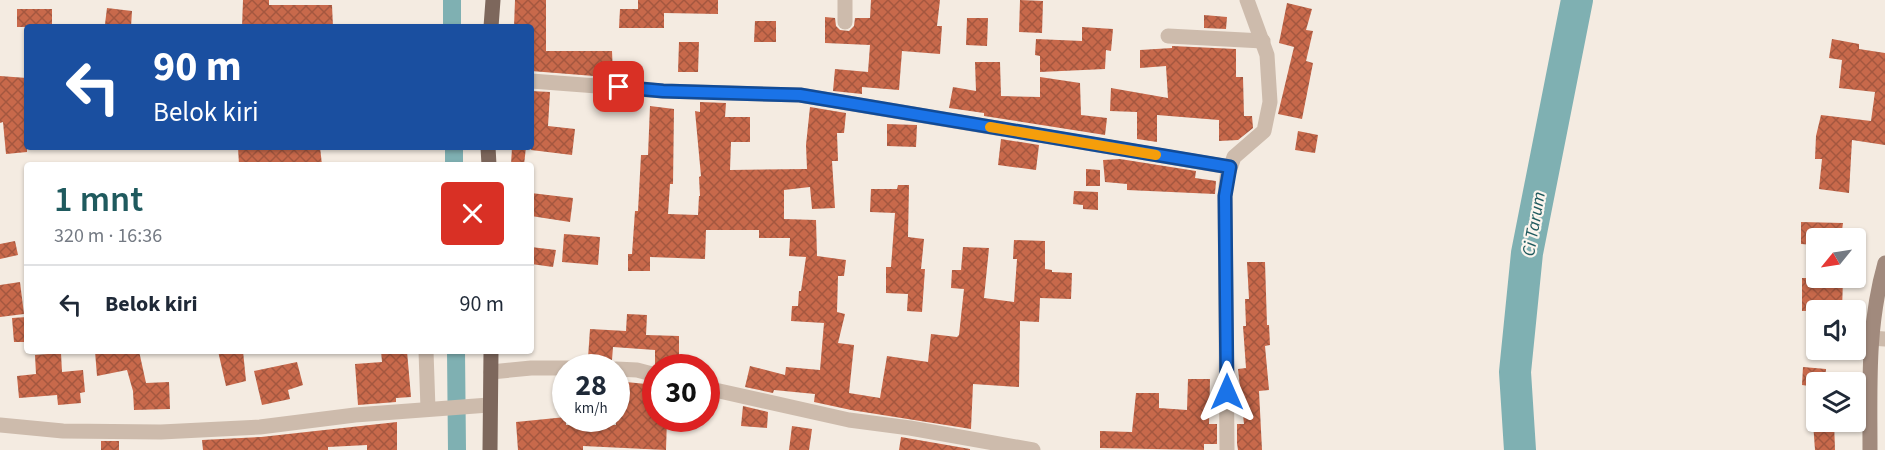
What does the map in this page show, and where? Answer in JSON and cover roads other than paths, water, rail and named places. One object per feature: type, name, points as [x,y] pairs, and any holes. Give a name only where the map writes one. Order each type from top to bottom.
[{"type":"main road","points":[[491,24],[494,0]]},
{"type":"main road","points":[[1870,450],[1878,338],[1878,289],[1885,263]]},
{"type":"main road","points":[[490,450],[491,354]]},
{"type":"street","points":[[845,0],[845,22]]},
{"type":"street","points":[[1227,450],[1225,196],[1234,157],[1264,131],[1270,102],[1270,82],[1263,41],[1247,0]]},
{"type":"street","points":[[1168,36],[1263,41]]},
{"type":"street","points":[[534,81],[663,91],[800,95],[1230,167]]},
{"type":"street","points":[[426,354],[432,409]]},
{"type":"street","points":[[491,372],[552,368]]},
{"type":"street","points":[[720,391],[849,420],[1033,450]]},
{"type":"street","points":[[0,425],[63,431],[161,432],[260,427],[355,414],[489,405]]},
{"type":"waterway","points":[[452,0],[452,24]]},
{"type":"waterway","name":"Ci Tarum","points":[[1520,450],[1515,372],[1527,253],[1577,0]]},
{"type":"waterway","points":[[454,150],[454,162]]},
{"type":"waterway","points":[[456,354],[457,450]]}]
